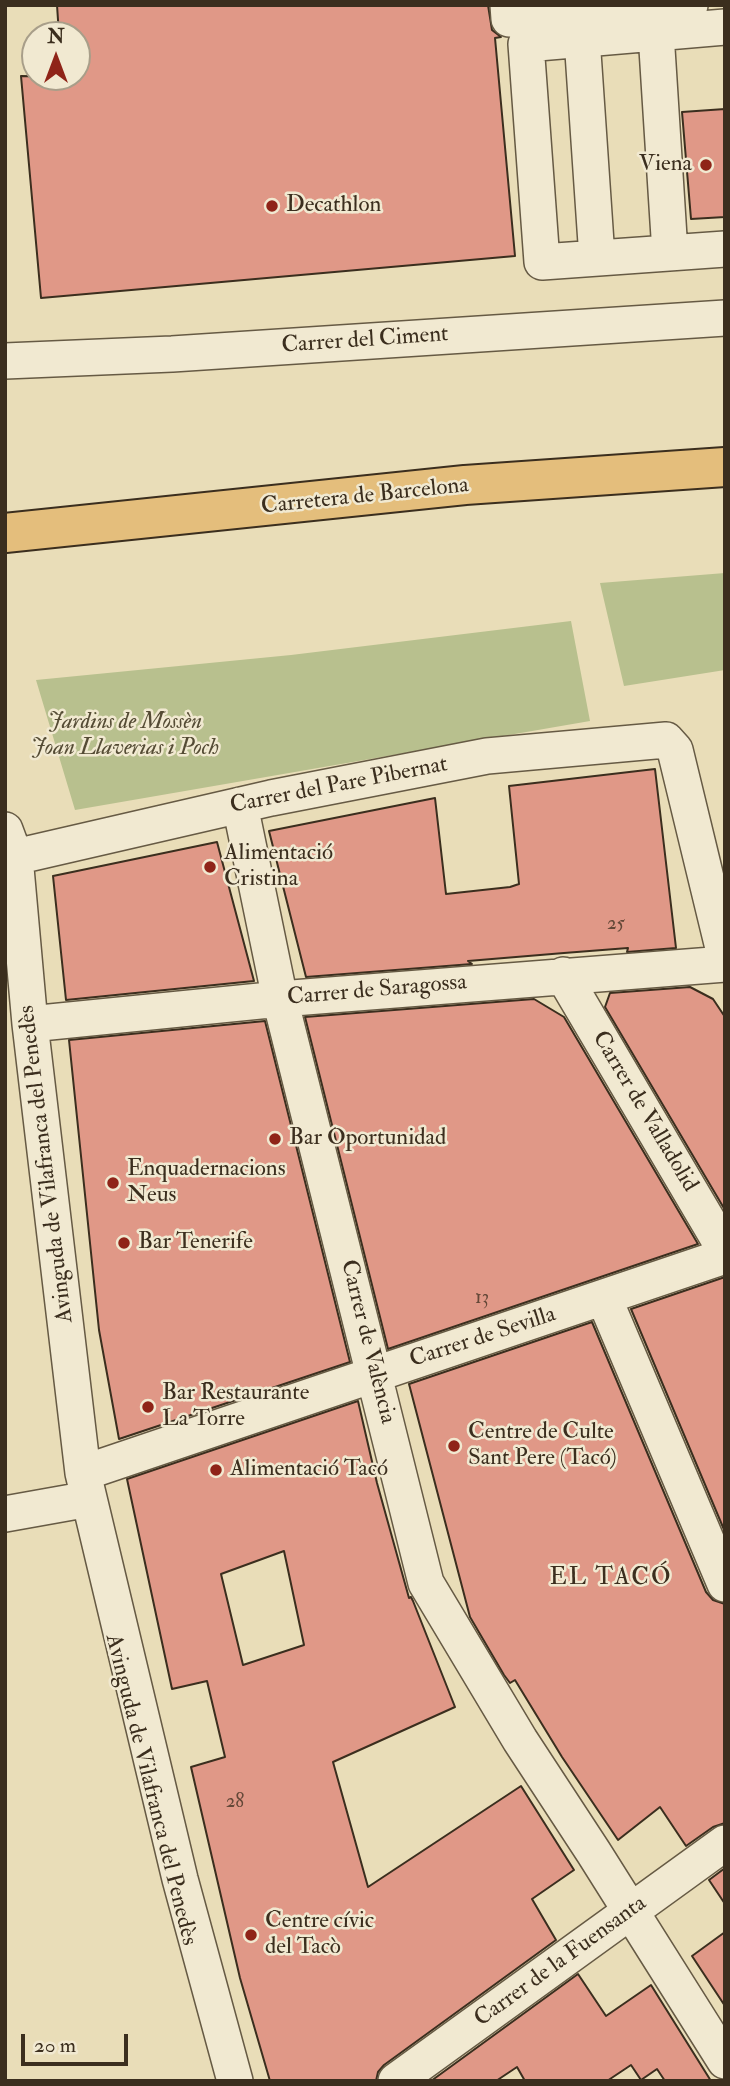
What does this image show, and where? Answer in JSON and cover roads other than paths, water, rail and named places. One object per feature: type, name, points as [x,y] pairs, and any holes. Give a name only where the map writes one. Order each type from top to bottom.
[{"type":"highway","name":"Carretera de Barcelona","points":[[5,533],[465,485],[725,467]]},
{"type":"street","points":[[650,16],[690,5]]},
{"type":"street","points":[[650,16],[670,253]]},
{"type":"street","points":[[725,27],[650,16],[514,23],[542,262],[725,249]]},
{"type":"street","points":[[565,20],[597,258]]},
{"type":"street","name":"Carrer del Ciment","points":[[5,361],[172,354],[725,318]]},
{"type":"street","name":"Carrer del Pare Pibernat","points":[[10,844],[240,805],[487,756],[666,740],[675,750],[725,956]]},
{"type":"street","name":"Carrer de València","points":[[240,805],[280,999],[426,1583],[520,1740],[725,2061]]},
{"type":"street","name":"Avinguda de Vilafranca del Penedès","points":[[10,844],[86,1486],[180,1879],[234,2081]]},
{"type":"street","name":"Carrer de Saragossa","points":[[30,1024],[280,999],[725,964]]},
{"type":"street","name":"Carrer de Valladolid","points":[[563,975],[725,1250]]},
{"type":"street","name":"Carrer de Sevilla","points":[[5,1514],[86,1486],[375,1374],[725,1256]]},
{"type":"street","points":[[604,1298],[725,1584]]},
{"type":"street","name":"Avinguda de Vilafranca del Penedès","points":[[86,1486],[82,1514],[171,1884],[224,2081]]},
{"type":"street","name":"Carrer de la Fuensanta","points":[[396,2081],[725,1843]]},
{"type":"place","name":"Viena","points":[[706,165]]},
{"type":"place","name":"Decathlon","points":[[272,206]]},
{"type":"place","name":"Alimentació Cristina","points":[[210,867]]},
{"type":"place","name":"Bar Oportunidad","points":[[275,1139]]},
{"type":"place","name":"Enquadernacions Neus","points":[[113,1183]]},
{"type":"place","name":"Bar Tenerife","points":[[124,1243]]},
{"type":"place","name":"Bar Restaurante La Torre","points":[[148,1407]]},
{"type":"place","name":"Centre de Culte Sant Pere (Tacó)","points":[[454,1446]]},
{"type":"place","name":"Alimentació Tacó","points":[[216,1470]]},
{"type":"place","name":"Centre cívic del Tacò","points":[[251,1935]]},
{"type":"district","name":"EL TACÓ","points":[[611,1579]]},
{"type":"park label","name":"Jardins de Mossèn Joan Llaverias i Poch","points":[[125,736]]}]
